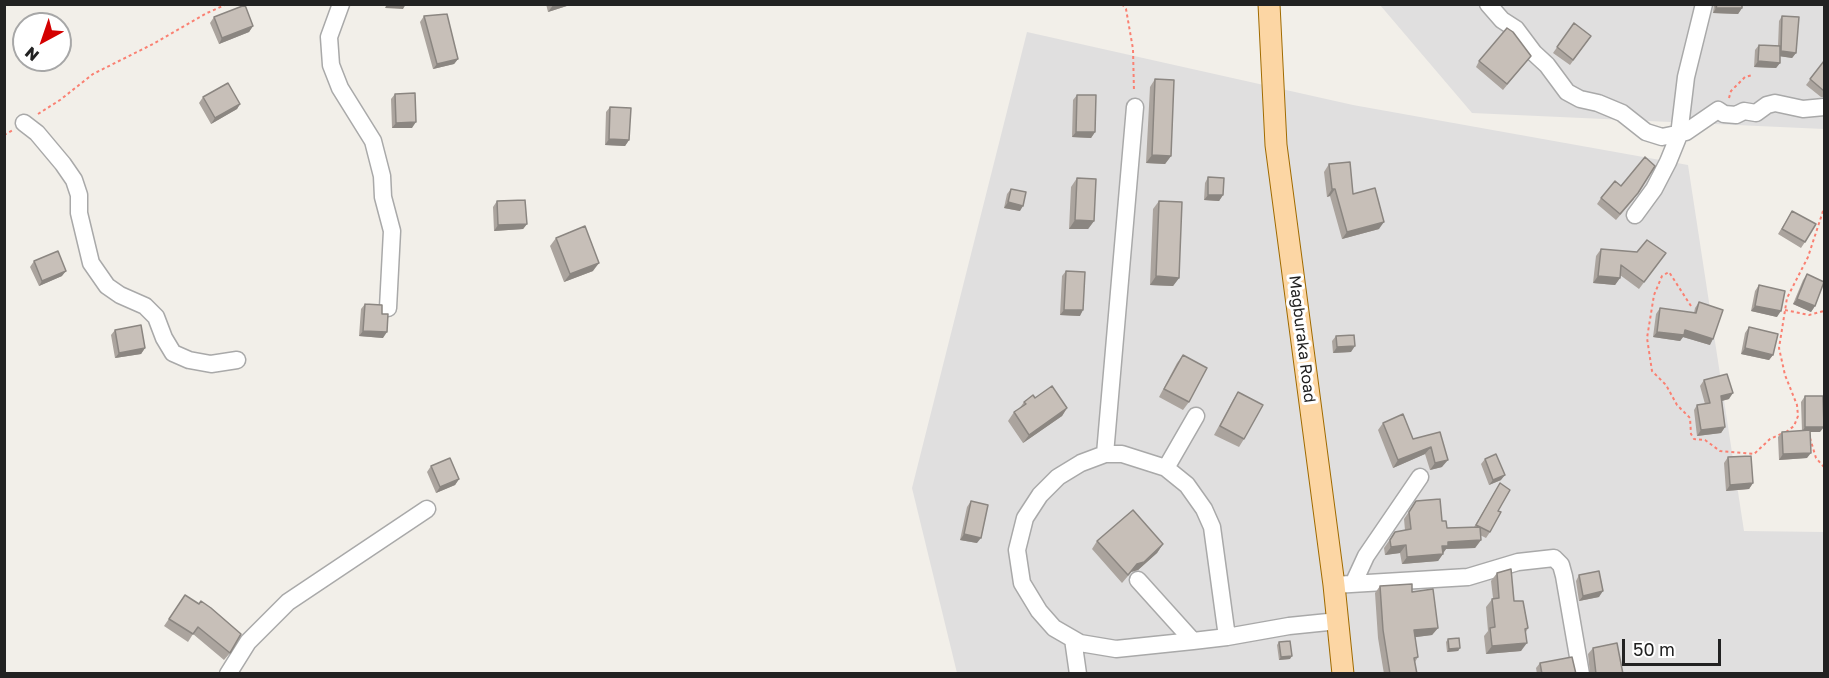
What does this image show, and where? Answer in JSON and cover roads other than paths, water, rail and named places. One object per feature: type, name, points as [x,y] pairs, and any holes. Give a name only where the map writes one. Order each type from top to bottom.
[{"type":"main road","name":"Magburaka Road","points":[[1269,4],[1276,145],[1344,584],[1338,621],[1343,674]]},
{"type":"street","points":[[342,4],[329,37],[330,65],[340,88],[373,141],[382,176],[383,197],[392,231],[388,308]]},
{"type":"street","points":[[1488,4],[1502,20],[1516,30],[1567,92],[1580,99],[1598,103],[1622,113],[1646,132],[1662,137],[1686,132],[1718,110],[1724,114],[1736,115],[1744,111],[1756,113],[1767,105],[1775,103],[1803,109],[1824,107]]},
{"type":"street","points":[[1635,215],[1654,189],[1679,135],[1686,77],[1704,4]]},
{"type":"street","points":[[1105,454],[1135,107]]},
{"type":"street","points":[[24,123],[37,134],[74,180],[79,195],[79,213],[91,263],[107,286],[144,306],[156,317],[173,353],[189,360],[211,364],[237,360]]},
{"type":"street","points":[[1166,468],[1196,416]]},
{"type":"street","points":[[1227,637],[1212,527],[1204,509],[1187,485],[1166,468],[1122,454],[1105,454],[1081,463],[1058,477],[1040,495],[1025,518],[1017,549],[1022,583],[1039,611],[1054,628],[1080,643],[1116,649],[1227,637],[1288,626],[1338,621]]},
{"type":"street","points":[[1344,584],[1420,477]]},
{"type":"street","points":[[228,674],[248,642],[288,602],[427,509]]},
{"type":"street","points":[[1344,584],[1468,577],[1518,562],[1554,558],[1561,565],[1564,576],[1581,674]]},
{"type":"street","points":[[1138,580],[1193,641]]},
{"type":"street","points":[[1073,639],[1078,674]]}]
